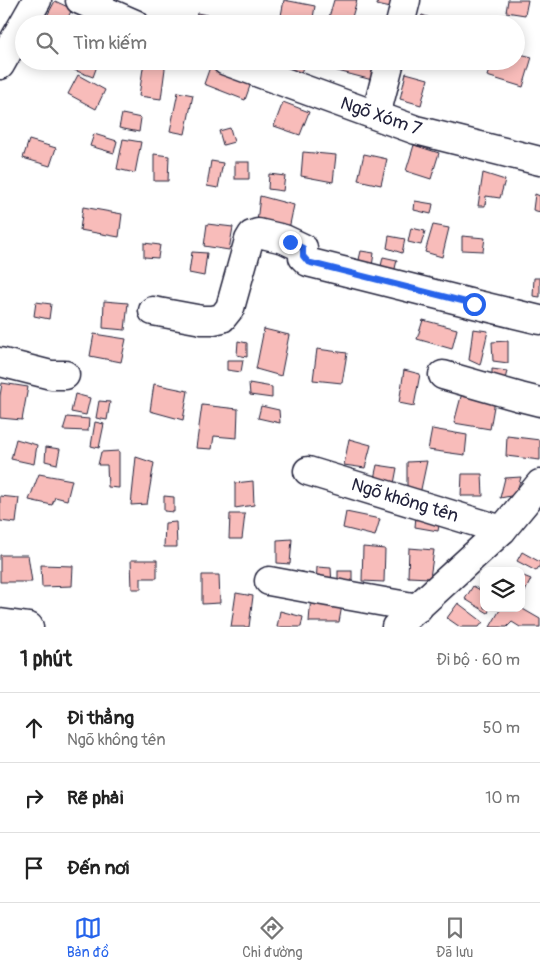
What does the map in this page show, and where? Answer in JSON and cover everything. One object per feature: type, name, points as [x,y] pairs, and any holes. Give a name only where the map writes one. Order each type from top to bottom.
[{"type":"street","points":[[28,15],[37,0]]},
{"type":"street","points":[[80,0],[115,15]]},
{"type":"street","points":[[402,15],[406,0]]},
{"type":"street","points":[[0,65],[15,39]]},
{"type":"street","name":"Ngõ Xóm 7","points":[[251,70],[416,130],[540,161]]},
{"type":"street","points":[[376,115],[388,70]]},
{"type":"street","points":[[153,311],[202,320],[222,318],[230,308],[249,240],[252,235],[258,233],[284,239],[303,248],[303,256],[308,262],[540,320]]},
{"type":"street","points":[[0,362],[51,375],[65,375]]},
{"type":"street","points":[[443,375],[540,402]]},
{"type":"street","name":"Ngõ không tên","points":[[308,471],[502,530]]},
{"type":"street","points":[[396,627],[502,530],[540,484]]},
{"type":"street","points":[[269,581],[418,608]]},
{"type":"street","points":[[0,623],[29,627]]},
{"type":"building","points":[[284,0],[315,6],[314,15],[281,15]]},
{"type":"building","points":[[334,0],[357,0],[353,15],[330,15]]},
{"type":"building","points":[[378,0],[402,0],[400,10],[377,5]]},
{"type":"building","points":[[508,0],[528,0],[525,15],[506,12]]},
{"type":"building","points":[[55,1],[72,9],[69,15],[48,15]]},
{"type":"building","points":[[525,55],[532,57],[523,87],[487,76],[489,70],[525,70]]},
{"type":"building","points":[[74,70],[96,70],[93,77]]},
{"type":"building","points":[[143,70],[165,70],[161,99],[139,96]]},
{"type":"building","points":[[209,70],[218,70],[251,83],[245,100],[204,84]]},
{"type":"building","points":[[280,70],[302,70],[300,76]]},
{"type":"building","points":[[334,70],[379,70],[376,81]]},
{"type":"building","points":[[406,73],[428,79],[421,105],[400,99]]},
{"type":"building","points":[[78,75],[105,90],[96,109],[68,94]]},
{"type":"building","points":[[178,92],[193,95],[185,134],[170,131]]},
{"type":"building","points":[[283,102],[309,112],[300,135],[274,126]]},
{"type":"building","points":[[122,114],[141,118],[139,132],[119,128]]},
{"type":"building","points":[[230,128],[234,142],[223,145],[219,131]]},
{"type":"building","points":[[94,134],[117,141],[114,153],[90,146]]},
{"type":"building","points":[[123,139],[141,142],[135,173],[117,169]]},
{"type":"building","points":[[29,140],[56,148],[50,166],[23,158]]},
{"type":"building","points":[[414,145],[439,153],[431,179],[406,171]]},
{"type":"building","points":[[303,152],[336,155],[333,182],[301,176]]},
{"type":"building","points":[[154,154],[169,156],[168,181],[154,181]]},
{"type":"building","points":[[364,154],[387,159],[381,185],[358,180]]},
{"type":"building","points":[[211,161],[223,163],[218,188],[207,186]]},
{"type":"building","points":[[235,162],[249,162],[249,179],[235,179]]},
{"type":"building","points":[[483,173],[505,180],[500,198],[486,196],[485,206],[478,206]]},
{"type":"building","points":[[269,174],[285,176],[283,191],[268,189]]},
{"type":"building","points":[[535,194],[540,196],[540,212],[533,210]]},
{"type":"building","points":[[260,196],[294,205],[289,229],[257,222]]},
{"type":"building","points":[[415,201],[433,204],[431,214],[414,210]]},
{"type":"building","points":[[83,207],[122,214],[119,237],[80,230]]},
{"type":"building","points":[[207,224],[233,227],[229,250],[204,246]]},
{"type":"building","points":[[433,225],[449,228],[442,257],[425,252]]},
{"type":"building","points":[[411,228],[425,231],[421,245],[408,242]]},
{"type":"building","points":[[389,236],[405,239],[402,253],[387,248]]},
{"type":"building","points":[[462,236],[485,238],[483,251],[462,250]]},
{"type":"building","points":[[144,243],[160,245],[158,258],[144,257]]},
{"type":"building","points":[[361,251],[374,253],[371,273],[357,268]]},
{"type":"building","points":[[192,252],[207,253],[204,276],[189,273]]},
{"type":"building","points":[[383,257],[397,260],[393,277],[380,271]]},
{"type":"building","points":[[534,278],[540,278],[540,297],[533,296]]},
{"type":"building","points":[[104,301],[128,303],[125,330],[103,328]]},
{"type":"building","points":[[36,302],[51,304],[49,319],[34,316]]},
{"type":"building","points":[[423,320],[457,329],[452,349],[417,339]]},
{"type":"building","points":[[264,329],[289,335],[281,376],[256,369]]},
{"type":"building","points":[[473,329],[488,331],[480,365],[469,360]]},
{"type":"building","points":[[94,334],[126,339],[121,362],[90,356]]},
{"type":"building","points":[[238,341],[247,343],[247,357],[237,355]]},
{"type":"building","points":[[508,341],[508,363],[493,361],[492,342]]},
{"type":"building","points":[[317,349],[347,353],[342,383],[313,380]]},
{"type":"building","points":[[227,360],[243,360],[241,372],[227,370]]},
{"type":"building","points":[[492,369],[507,371],[504,384],[492,380]]},
{"type":"building","points":[[404,370],[420,374],[414,406],[399,403]]},
{"type":"building","points":[[2,383],[28,387],[22,420],[0,418]]},
{"type":"building","points":[[249,383],[272,387],[272,398],[250,395]]},
{"type":"building","points":[[154,384],[188,391],[183,420],[150,411]]},
{"type":"building","points":[[463,389],[496,395],[490,429],[454,423]]},
{"type":"building","points":[[75,394],[90,398],[86,415],[71,412]]},
{"type":"building","points":[[99,401],[110,402],[107,420],[96,418]]},
{"type":"building","points":[[202,405],[238,409],[237,438],[214,436],[212,449],[196,448]]},
{"type":"building","points":[[261,406],[279,410],[280,423],[258,418]]},
{"type":"building","points":[[67,417],[89,419],[88,431],[63,430]]},
{"type":"building","points":[[95,422],[104,424],[99,448],[91,446]]},
{"type":"building","points":[[432,429],[467,435],[465,455],[428,450]]},
{"type":"building","points":[[507,436],[540,440],[540,460],[506,456]]},
{"type":"building","points":[[16,439],[37,445],[34,464],[11,459]]},
{"type":"building","points":[[349,439],[371,445],[365,468],[344,465]]},
{"type":"building","points":[[46,447],[60,449],[57,464],[45,461]]},
{"type":"building","points":[[119,451],[119,488],[108,487],[107,465],[98,465],[101,452]]},
{"type":"building","points":[[136,457],[154,463],[147,504],[131,505]]},
{"type":"building","points":[[427,461],[420,494],[407,494],[407,462]]},
{"type":"building","points":[[377,465],[397,468],[393,489],[373,483]]},
{"type":"building","points":[[39,474],[72,480],[67,500],[55,497],[52,505],[29,500]]},
{"type":"building","points":[[462,474],[482,474],[483,496],[461,496]]},
{"type":"building","points":[[521,477],[516,495],[500,498],[505,478]]},
{"type":"building","points":[[253,481],[254,505],[235,508],[235,483]]},
{"type":"building","points":[[0,496],[19,498],[16,523],[0,521]]},
{"type":"building","points":[[164,496],[174,497],[174,512],[164,511]]},
{"type":"building","points":[[346,512],[380,519],[375,536],[343,528]]},
{"type":"building","points":[[230,514],[245,514],[242,539],[229,539]]},
{"type":"building","points":[[416,516],[440,520],[438,531],[415,527]]},
{"type":"building","points":[[176,522],[177,547],[164,547],[165,523]]},
{"type":"building","points":[[292,539],[290,564],[277,563],[277,540]]},
{"type":"building","points":[[363,547],[385,549],[384,582],[362,581]]},
{"type":"building","points":[[409,548],[434,550],[430,578],[408,577]]},
{"type":"building","points":[[522,552],[540,562],[536,571],[517,561]]},
{"type":"building","points":[[0,555],[28,555],[32,582],[0,582]]},
{"type":"building","points":[[131,560],[157,560],[157,578],[141,578],[141,589],[132,589]]},
{"type":"building","points":[[41,565],[73,566],[72,586],[42,587]]},
{"type":"building","points":[[317,567],[331,568],[332,585],[316,585]]},
{"type":"building","points":[[338,571],[352,571],[352,589],[338,589]]},
{"type":"building","points":[[202,575],[219,575],[220,603],[202,604]]},
{"type":"building","points":[[525,577],[531,579],[525,592]]},
{"type":"building","points":[[473,586],[480,590],[480,608],[465,599]]},
{"type":"building","points":[[236,593],[253,596],[249,627],[231,627]]},
{"type":"building","points":[[311,596],[343,600],[339,622],[309,622]]},
{"type":"building","points":[[458,603],[483,622],[479,627],[460,627],[447,618]]},
{"type":"building","points":[[525,610],[540,619],[540,627],[520,627],[512,622],[507,627],[490,627],[499,612],[525,612]]},
{"type":"building","points":[[280,611],[303,617],[301,627],[277,627]]},
{"type":"route","points":[[290,242],[303,248],[303,256],[308,262],[474,304]]}]
